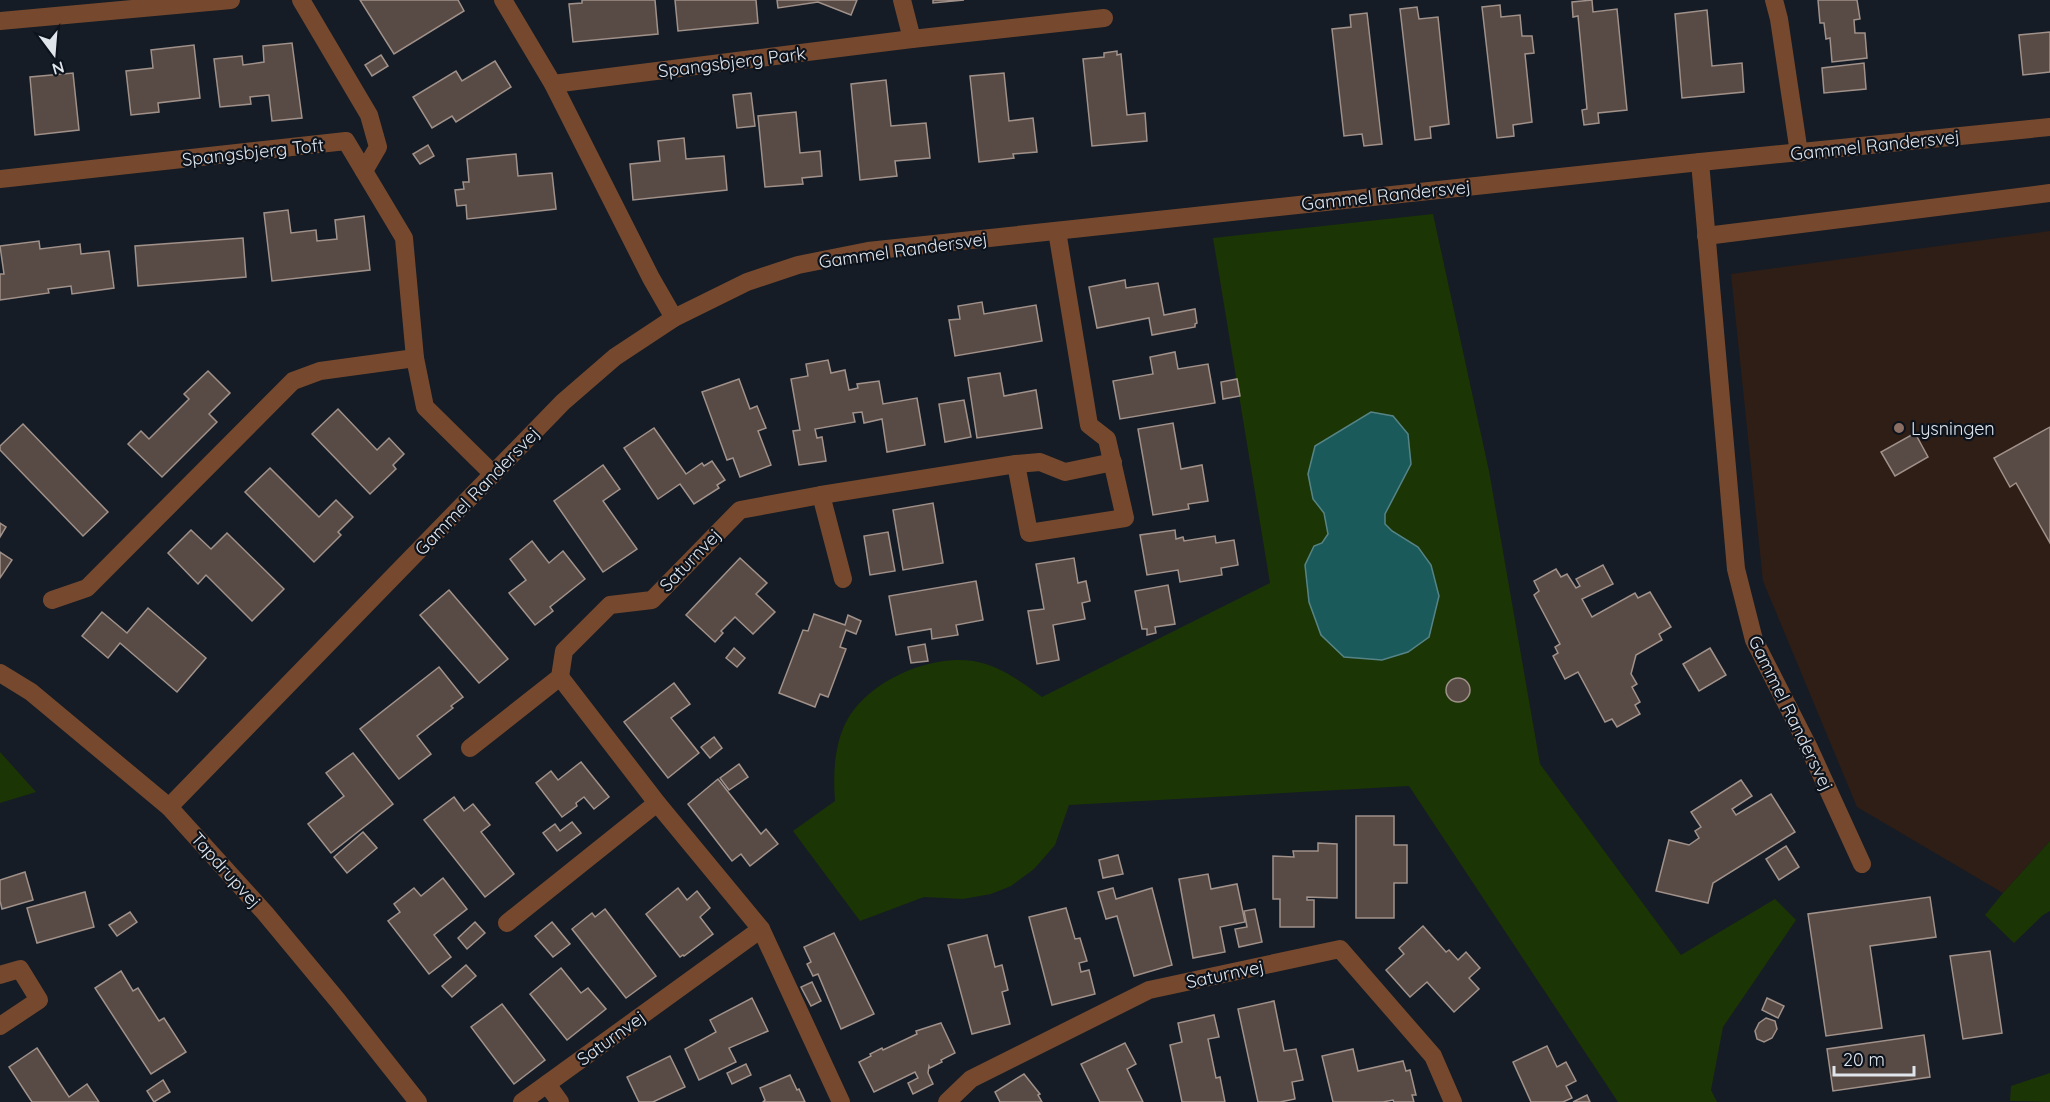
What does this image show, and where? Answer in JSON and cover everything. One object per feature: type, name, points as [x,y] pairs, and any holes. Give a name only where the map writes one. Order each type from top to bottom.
[{"type":"street","points":[[0,21],[156,3],[231,0]]},
{"type":"street","points":[[301,0],[369,115],[378,147],[364,171]]},
{"type":"street","points":[[503,0],[553,84],[651,278],[674,318]]},
{"type":"street","points":[[902,0],[912,39]]},
{"type":"street","points":[[1774,0],[1779,19],[1799,153]]},
{"type":"street","name":"Spangsbjerg Park","points":[[553,84],[912,39],[1104,18]]},
{"type":"street","name":"Gammel Randersvej","points":[[169,807],[563,402],[606,365],[674,318],[747,282],[798,265],[868,251],[2050,127]]},
{"type":"street","name":"Spangsbjerg Toft","points":[[0,179],[346,141],[404,238],[415,358],[425,408],[493,474]]},
{"type":"street","name":"Gammel Randersvej","points":[[1700,162],[1736,569],[1754,640],[1809,748],[1862,864]]},
{"type":"street","points":[[1706,236],[2050,193]]},
{"type":"street","points":[[1016,464],[1029,533],[1125,518],[1107,440],[1089,425],[1057,231]]},
{"type":"street","points":[[52,600],[87,588],[293,381],[320,371],[415,358]]},
{"type":"street","name":"Saturnvej","points":[[560,677],[564,651],[610,605],[652,600],[740,510],[1016,464],[1040,462],[1065,472],[1113,462]]},
{"type":"street","points":[[820,495],[843,579]]},
{"type":"street","name":"Tapdrupvej","points":[[0,673],[31,692],[169,807],[338,1000],[418,1102]]},
{"type":"street","points":[[470,748],[560,677],[657,802],[761,929],[841,1102]]},
{"type":"street","points":[[507,923],[657,802]]},
{"type":"street","name":"Saturnvej","points":[[522,1102],[761,929]]},
{"type":"street","name":"Saturnvej","points":[[947,1102],[970,1079],[1149,990],[1340,949],[1433,1056],[1453,1102]]},
{"type":"street","points":[[0,975],[21,969],[39,1000],[0,1026]]},
{"type":"street","points":[[548,1084],[560,1102]]},
{"type":"shaded area","points":[[1433,214],[1489,471],[1540,764],[1681,955],[1775,899],[1796,920],[1723,1027],[1711,1090],[1717,1102],[1618,1102],[1409,786],[1069,805],[1055,845],[1034,869],[1011,886],[991,894],[963,899],[924,897],[860,921],[793,831],[835,801],[836,752],[841,733],[854,709],[867,695],[900,674],[937,662],[973,661],[1001,670],[1042,697],[1270,583],[1213,238]]},
{"type":"shaded area","name":"Lysningen","points":[[2050,231],[2050,841],[2003,893],[1857,807],[1763,581],[1731,274]]},
{"type":"shaded area","points":[[1371,412],[1393,416],[1408,434],[1411,464],[1385,514],[1385,524],[1418,547],[1431,565],[1439,596],[1429,637],[1408,652],[1382,660],[1344,657],[1321,635],[1309,602],[1305,565],[1314,546],[1322,543],[1328,534],[1324,513],[1313,499],[1308,474],[1315,446]]},
{"type":"shaded area","points":[[0,752],[36,792],[0,803]]},
{"type":"shaded area","points":[[2050,841],[2050,911],[2014,943],[1985,915]]},
{"type":"shaded area","points":[[2050,1073],[2050,1102],[2010,1101],[2011,1086]]},
{"type":"building","points":[[360,0],[458,0],[464,11],[394,54]]},
{"type":"building","points":[[582,0],[655,0],[658,34],[573,42],[569,4],[582,3]]},
{"type":"building","points":[[675,0],[756,0],[758,23],[678,31]]},
{"type":"building","points":[[777,0],[857,0],[851,15],[818,2],[778,8]]},
{"type":"building","points":[[933,0],[964,0],[933,3]]},
{"type":"building","points":[[1592,0],[1593,12],[1617,9],[1627,110],[1598,113],[1599,123],[1584,125],[1582,110],[1587,109],[1578,16],[1573,17],[1572,2]]},
{"type":"building","points":[[1818,0],[1857,0],[1860,19],[1854,20],[1855,33],[1865,33],[1867,58],[1832,62],[1830,38],[1826,39],[1824,23],[1820,23]]},
{"type":"building","points":[[1500,5],[1501,17],[1520,15],[1522,36],[1532,36],[1534,53],[1525,54],[1532,122],[1513,125],[1514,136],[1497,138],[1482,7]]},
{"type":"building","points":[[1417,7],[1419,19],[1438,17],[1449,124],[1430,127],[1431,138],[1415,140],[1400,9]]},
{"type":"building","points":[[1707,10],[1712,66],[1742,63],[1744,92],[1682,98],[1675,14]]},
{"type":"building","points":[[1367,13],[1382,144],[1364,146],[1362,134],[1344,136],[1332,29],[1351,27],[1350,15]]},
{"type":"building","points":[[2050,32],[2050,72],[2023,75],[2019,35]]},
{"type":"building","points":[[292,43],[302,118],[272,121],[269,95],[250,97],[251,104],[220,107],[214,59],[242,56],[243,65],[264,62],[263,46]]},
{"type":"building","points":[[194,45],[200,98],[158,103],[159,112],[131,115],[126,71],[153,68],[151,50]]},
{"type":"building","points":[[1117,51],[1117,55],[1121,54],[1127,115],[1145,113],[1147,141],[1092,146],[1083,59],[1104,57],[1104,53]]},
{"type":"building","points":[[381,55],[388,66],[372,76],[365,65]]},
{"type":"building","points":[[495,61],[511,87],[456,122],[452,116],[432,128],[413,97],[456,71],[462,81]]},
{"type":"building","points":[[1864,63],[1866,89],[1824,93],[1822,68]]},
{"type":"building","points":[[73,73],[79,130],[35,135],[30,77]]},
{"type":"building","points":[[1004,73],[1009,121],[1033,118],[1037,152],[1013,154],[1014,158],[979,162],[970,76]]},
{"type":"building","points":[[886,80],[891,126],[926,123],[930,158],[895,161],[897,176],[860,180],[851,84]]},
{"type":"building","points":[[751,93],[755,126],[737,128],[733,95]]},
{"type":"building","points":[[796,112],[800,153],[820,151],[822,176],[802,178],[803,184],[765,187],[758,116]]},
{"type":"building","points":[[684,138],[686,159],[724,156],[727,190],[633,200],[630,164],[660,161],[658,141]]},
{"type":"building","points":[[428,145],[434,156],[420,164],[413,154]]},
{"type":"building","points":[[516,154],[518,176],[552,173],[556,209],[467,219],[466,205],[457,206],[455,190],[464,189],[463,182],[469,182],[467,159]]},
{"type":"building","points":[[288,210],[291,233],[316,230],[317,241],[337,239],[335,220],[364,216],[370,270],[272,281],[264,213]]},
{"type":"building","points":[[243,238],[246,277],[138,286],[135,246]]},
{"type":"building","points":[[39,241],[40,249],[80,244],[81,254],[109,251],[114,288],[72,294],[71,286],[48,289],[49,293],[0,300],[0,274],[4,274],[0,246]]},
{"type":"building","points":[[1125,280],[1126,288],[1158,283],[1164,315],[1195,309],[1197,323],[1195,327],[1152,335],[1149,318],[1097,328],[1089,287]]},
{"type":"building","points":[[982,302],[984,314],[1036,305],[1042,341],[955,356],[949,320],[960,319],[958,306]]},
{"type":"building","points":[[1175,352],[1178,369],[1208,364],[1215,403],[1120,419],[1113,381],[1153,374],[1150,357]]},
{"type":"building","points":[[828,360],[831,373],[845,370],[849,390],[858,388],[857,384],[879,381],[883,404],[917,398],[925,445],[887,452],[882,419],[864,423],[862,412],[853,413],[855,422],[815,429],[817,438],[822,437],[826,461],[799,465],[793,431],[800,430],[791,379],[808,376],[806,364]]},
{"type":"building","points":[[208,371],[230,393],[209,414],[217,422],[162,477],[128,444],[141,431],[149,439],[189,399],[184,394]]},
{"type":"building","points":[[1000,373],[1004,396],[1036,390],[1042,428],[977,438],[968,378]]},
{"type":"building","points":[[739,379],[750,409],[757,406],[766,428],[758,431],[771,465],[740,477],[733,458],[727,460],[702,392]]},
{"type":"building","points":[[1237,379],[1240,396],[1223,399],[1221,382]]},
{"type":"building","points":[[964,400],[971,437],[945,442],[939,404]]},
{"type":"building","points":[[338,409],[377,450],[389,438],[404,454],[393,465],[396,469],[370,494],[312,434]]},
{"type":"building","points":[[1173,423],[1181,469],[1202,465],[1208,501],[1188,504],[1189,509],[1153,515],[1138,429]]},
{"type":"building","points":[[23,424],[108,512],[83,536],[0,450],[0,446]]},
{"type":"building","points":[[2050,427],[2050,543],[2016,483],[2010,487],[1994,458]]},
{"type":"building","points":[[654,428],[686,474],[702,463],[704,466],[712,461],[725,480],[717,485],[719,488],[694,504],[680,484],[658,499],[624,448]]},
{"type":"building","points":[[1915,433],[1928,457],[1895,476],[1881,452]]},
{"type":"building","points":[[603,465],[620,489],[603,501],[637,549],[603,572],[554,501]]},
{"type":"building","points":[[270,468],[319,517],[336,500],[353,517],[338,532],[341,535],[314,562],[245,492]]},
{"type":"building","points":[[933,503],[943,563],[903,570],[893,510]]},
{"type":"building","points":[[0,523],[6,527],[0,537]]},
{"type":"building","points":[[191,530],[211,549],[227,533],[284,589],[252,621],[206,575],[198,584],[168,553]]},
{"type":"building","points":[[1175,530],[1176,539],[1183,537],[1184,541],[1215,536],[1216,543],[1234,540],[1238,565],[1221,568],[1222,575],[1180,582],[1178,570],[1147,575],[1140,535]]},
{"type":"building","points":[[888,532],[895,571],[870,575],[864,536]]},
{"type":"building","points":[[532,541],[549,563],[563,551],[585,579],[550,607],[553,611],[535,625],[509,593],[526,580],[510,559]]},
{"type":"building","points":[[0,552],[12,560],[0,578]]},
{"type":"building","points":[[740,558],[767,583],[756,594],[775,612],[753,634],[735,617],[721,631],[723,633],[715,642],[686,615]]},
{"type":"building","points":[[1074,558],[1078,583],[1086,581],[1090,601],[1082,603],[1085,619],[1053,625],[1059,660],[1037,664],[1028,611],[1044,609],[1036,564]]},
{"type":"building","points":[[1603,565],[1613,584],[1582,599],[1592,617],[1635,593],[1638,598],[1650,592],[1671,627],[1659,634],[1662,640],[1636,655],[1631,674],[1637,684],[1632,687],[1640,702],[1635,705],[1640,714],[1617,727],[1612,719],[1605,722],[1578,672],[1565,679],[1553,656],[1558,653],[1555,647],[1560,644],[1534,595],[1539,591],[1534,581],[1556,569],[1561,577],[1567,574],[1576,588],[1580,586],[1576,579]]},
{"type":"building","points":[[976,581],[983,620],[956,625],[958,635],[932,639],[931,629],[896,635],[889,596]]},
{"type":"building","points":[[1168,585],[1175,624],[1155,627],[1156,633],[1147,635],[1147,629],[1142,629],[1135,591]]},
{"type":"building","points":[[449,590],[508,659],[479,683],[420,615]]},
{"type":"building","points":[[148,608],[206,658],[177,692],[120,643],[108,658],[82,636],[102,612],[127,633]]},
{"type":"building","points":[[814,614],[845,625],[848,615],[861,621],[856,634],[846,630],[840,647],[846,649],[828,697],[820,694],[815,707],[779,693],[803,630],[808,631]]},
{"type":"building","points":[[925,644],[928,661],[911,663],[908,647]]},
{"type":"building","points":[[734,648],[745,658],[737,667],[726,658]]},
{"type":"building","points":[[1710,648],[1726,675],[1699,691],[1683,664]]},
{"type":"building","points":[[439,667],[463,697],[451,706],[453,708],[417,736],[431,754],[399,779],[360,729]]},
{"type":"building","points":[[1458,678],[1466,682],[1470,690],[1466,698],[1458,702],[1450,698],[1446,690],[1450,682]]},
{"type":"building","points":[[674,683],[690,704],[671,718],[699,753],[668,778],[624,722]]},
{"type":"building","points":[[714,737],[722,748],[710,758],[701,747]]},
{"type":"building","points":[[353,753],[393,804],[331,853],[308,824],[344,796],[326,773]]},
{"type":"building","points":[[581,762],[609,797],[594,809],[584,797],[576,803],[577,806],[562,817],[536,783],[551,771],[558,780]]},
{"type":"building","points":[[739,764],[748,777],[729,790],[720,778]]},
{"type":"building","points":[[718,779],[761,834],[766,829],[778,844],[750,866],[741,854],[732,861],[688,804]]},
{"type":"building","points":[[1741,780],[1752,796],[1732,809],[1736,815],[1771,794],[1795,832],[1713,883],[1708,903],[1656,891],[1669,840],[1689,845],[1699,838],[1695,831],[1701,827],[1691,812]]},
{"type":"building","points":[[454,797],[464,811],[473,804],[490,825],[481,832],[514,874],[485,897],[424,820]]},
{"type":"building","points":[[1356,816],[1394,816],[1394,845],[1407,845],[1407,883],[1394,883],[1394,918],[1356,918]]},
{"type":"building","points":[[572,822],[581,833],[557,851],[543,833],[555,824],[560,831]]},
{"type":"building","points":[[363,832],[377,848],[347,873],[334,857]]},
{"type":"building","points":[[1318,843],[1337,844],[1337,898],[1307,897],[1307,900],[1314,900],[1314,927],[1280,927],[1280,899],[1273,899],[1273,856],[1294,857],[1293,851],[1318,851]]},
{"type":"building","points":[[1786,846],[1799,867],[1779,880],[1766,859]]},
{"type":"building","points":[[1118,855],[1123,874],[1103,878],[1099,860]]},
{"type":"building","points":[[25,872],[33,900],[2,909],[0,880]]},
{"type":"building","points":[[1208,874],[1211,889],[1237,884],[1245,922],[1220,927],[1225,952],[1193,958],[1179,879]]},
{"type":"building","points":[[443,878],[467,909],[434,935],[451,957],[429,974],[388,921],[400,912],[394,904],[414,888],[421,896]]},
{"type":"building","points":[[678,888],[687,900],[697,891],[710,908],[700,917],[713,934],[680,957],[646,914]]},
{"type":"building","points":[[1113,888],[1116,899],[1152,888],[1172,965],[1134,976],[1117,916],[1106,919],[1098,892]]},
{"type":"building","points":[[85,892],[94,927],[37,943],[27,908]]},
{"type":"building","points":[[1930,897],[1936,937],[1870,946],[1882,1028],[1826,1036],[1808,914]]},
{"type":"building","points":[[1066,908],[1075,939],[1080,938],[1087,961],[1079,963],[1081,972],[1089,970],[1095,994],[1052,1005],[1029,917]]},
{"type":"building","points":[[605,909],[656,976],[626,998],[572,929],[592,913],[595,917]]},
{"type":"building","points":[[1255,909],[1262,942],[1239,947],[1235,929],[1247,927],[1244,911]]},
{"type":"building","points":[[130,912],[137,922],[117,936],[109,925]]},
{"type":"building","points":[[475,922],[485,933],[467,949],[458,938]]},
{"type":"building","points":[[552,922],[570,944],[553,957],[535,936]]},
{"type":"building","points":[[1423,926],[1446,952],[1449,950],[1458,960],[1466,952],[1480,968],[1469,978],[1479,989],[1454,1012],[1427,982],[1410,997],[1386,970],[1404,954],[1399,948]]},
{"type":"building","points":[[834,933],[874,1014],[841,1029],[818,974],[813,976],[807,964],[811,962],[804,947]]},
{"type":"building","points":[[987,935],[995,967],[1002,965],[1008,990],[1002,992],[1010,1024],[972,1034],[948,945]]},
{"type":"building","points":[[1990,951],[2002,1033],[1963,1039],[1950,956]]},
{"type":"building","points":[[466,965],[476,976],[452,997],[442,986]]},
{"type":"building","points":[[561,968],[581,993],[588,988],[606,1009],[567,1040],[530,994]]},
{"type":"building","points":[[121,971],[133,991],[138,988],[159,1021],[164,1018],[186,1052],[151,1074],[95,988]]},
{"type":"building","points":[[812,982],[821,1001],[811,1006],[801,987]]},
{"type":"building","points":[[752,998],[768,1031],[729,1048],[736,1062],[699,1080],[685,1049],[716,1032],[710,1020]]},
{"type":"building","points":[[1767,998],[1784,1006],[1778,1018],[1762,1010]]},
{"type":"building","points":[[1274,1001],[1284,1051],[1296,1049],[1303,1080],[1292,1082],[1295,1099],[1258,1102],[1238,1009]]},
{"type":"building","points":[[502,1004],[545,1060],[514,1084],[471,1027]]},
{"type":"building","points":[[1214,1015],[1219,1037],[1208,1039],[1216,1078],[1220,1077],[1225,1102],[1182,1102],[1170,1045],[1182,1042],[1178,1023]]},
{"type":"building","points":[[1766,1018],[1775,1021],[1777,1029],[1772,1038],[1764,1042],[1757,1039],[1755,1031],[1759,1023]]},
{"type":"building","points":[[941,1023],[955,1053],[930,1068],[929,1066],[928,1073],[933,1084],[913,1094],[908,1083],[918,1078],[915,1072],[874,1092],[859,1062],[882,1048],[883,1050],[917,1034],[916,1031]]},
{"type":"building","points":[[1924,1035],[1930,1077],[1833,1091],[1827,1049]]},
{"type":"building","points":[[1125,1043],[1136,1064],[1127,1069],[1143,1102],[1100,1102],[1081,1064]]},
{"type":"building","points":[[1547,1046],[1557,1067],[1566,1062],[1576,1081],[1566,1086],[1572,1098],[1563,1102],[1531,1102],[1513,1062]]},
{"type":"building","points":[[37,1048],[69,1097],[87,1084],[99,1102],[32,1102],[9,1067]]},
{"type":"building","points":[[1353,1049],[1358,1071],[1403,1061],[1406,1071],[1410,1070],[1416,1095],[1412,1095],[1414,1102],[1394,1102],[1393,1100],[1333,1102],[1322,1056]]},
{"type":"building","points":[[670,1056],[685,1087],[653,1102],[639,1102],[627,1077]]},
{"type":"building","points":[[746,1064],[751,1075],[732,1084],[727,1073]]},
{"type":"building","points":[[1024,1074],[1040,1094],[1038,1095],[1042,1102],[1000,1102],[995,1092]]},
{"type":"building","points":[[790,1075],[805,1102],[763,1102],[765,1100],[760,1088]]},
{"type":"building","points":[[163,1080],[170,1092],[154,1102],[147,1091]]},
{"type":"building","points":[[1587,1095],[1590,1102],[1573,1102]]},
{"type":"place","name":"Lysningen","points":[[1899,428]]}]
